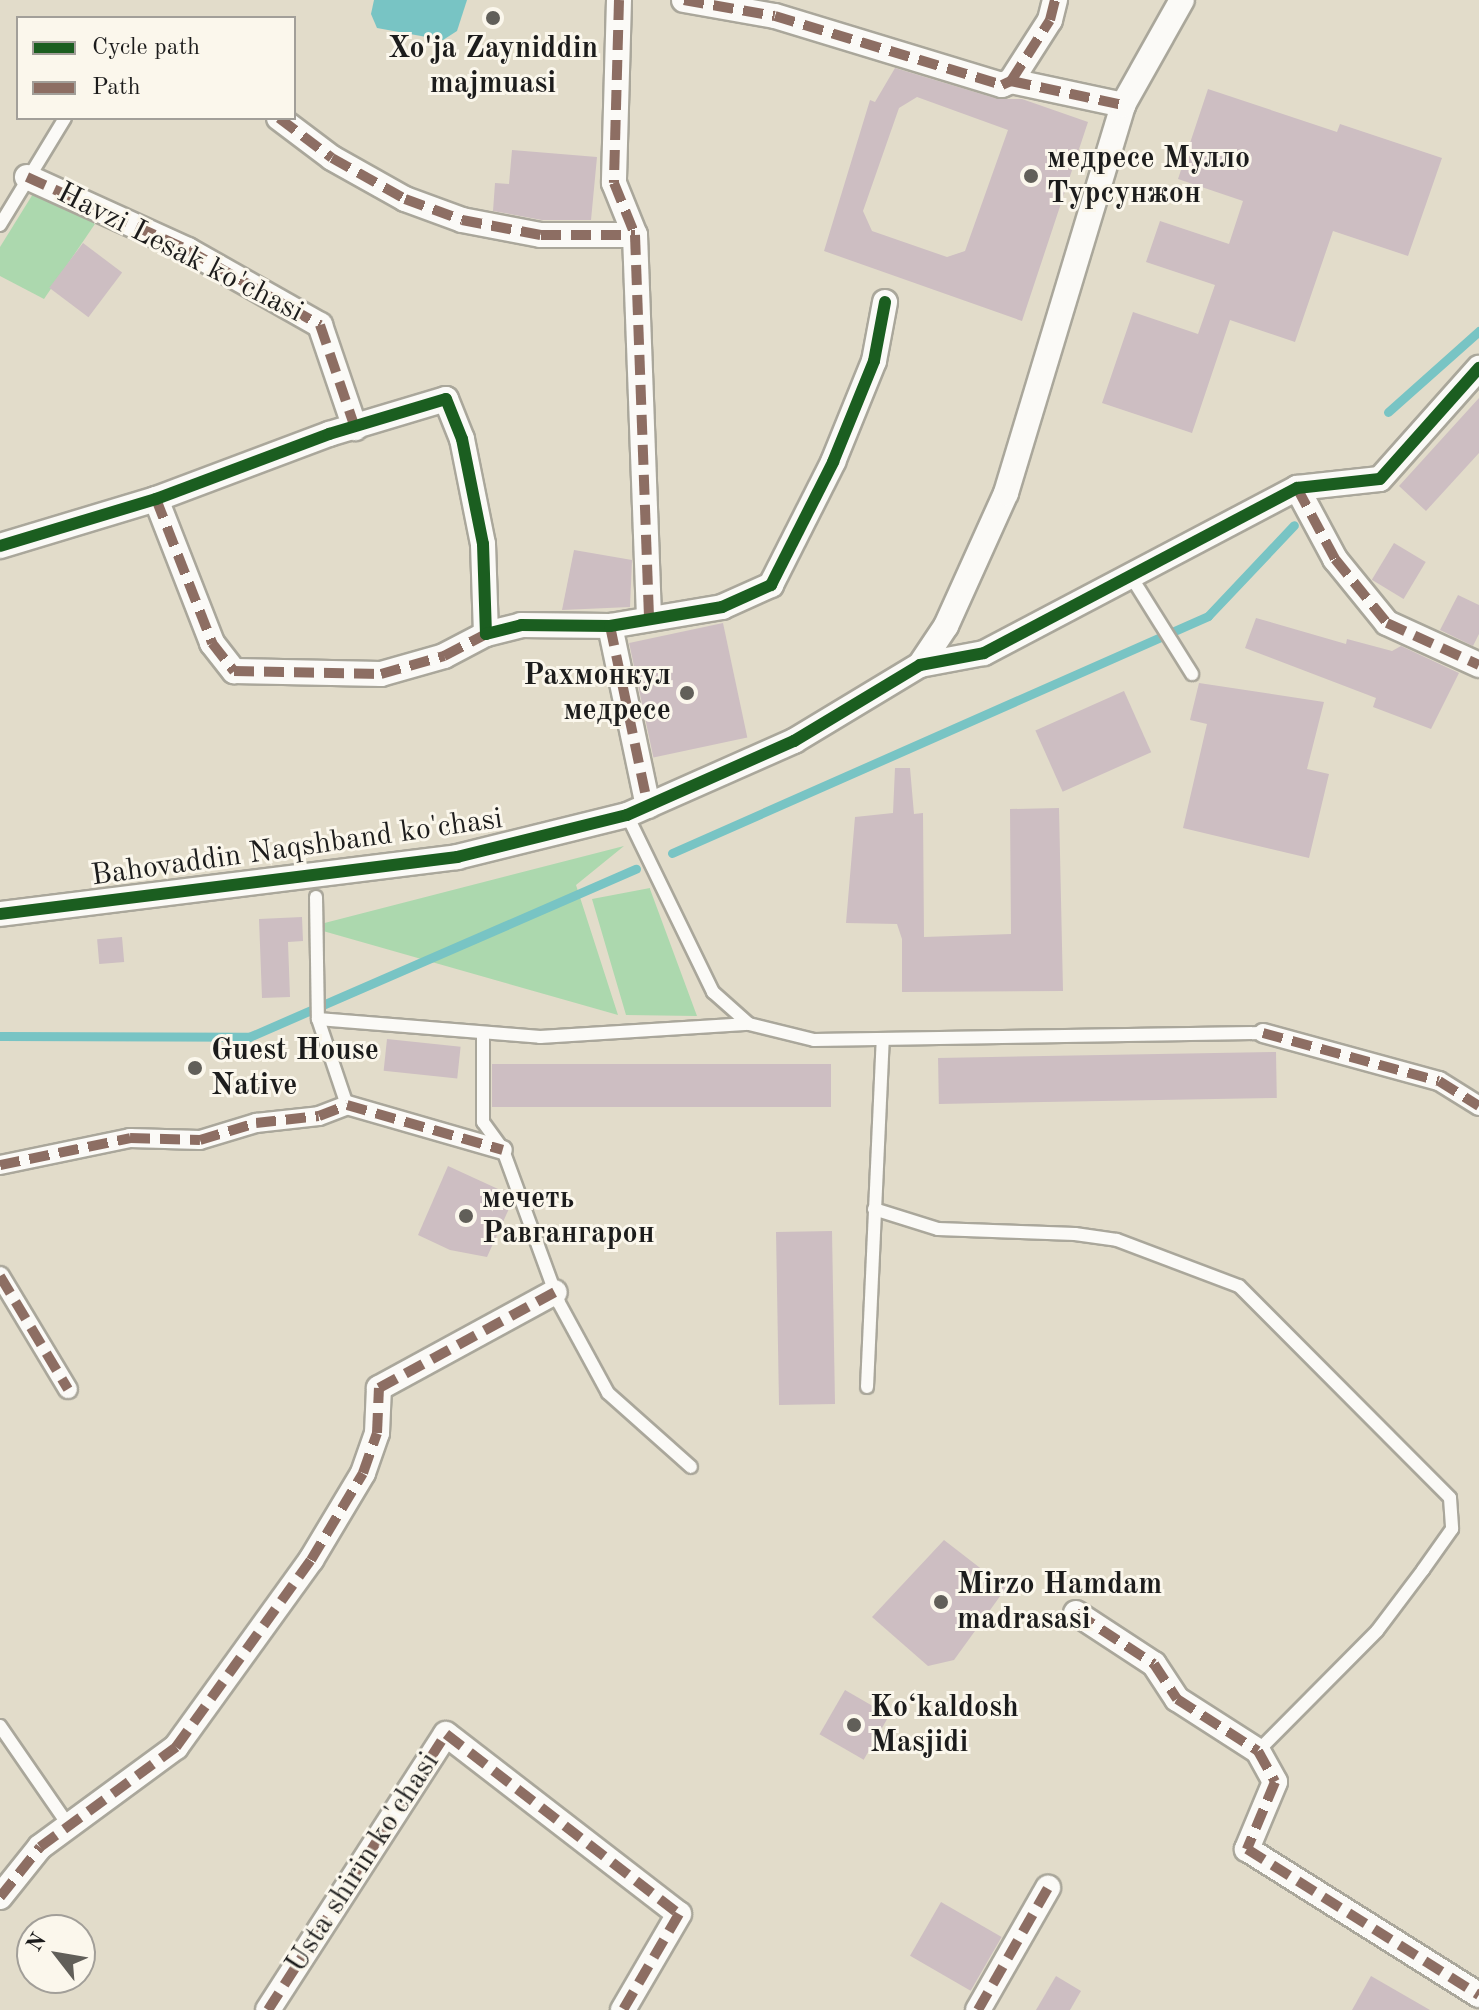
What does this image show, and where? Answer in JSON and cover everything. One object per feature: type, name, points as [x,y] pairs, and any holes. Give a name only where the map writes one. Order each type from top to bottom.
[{"type":"street","points":[[619,0],[614,183],[635,235],[649,619]]},
{"type":"street","points":[[684,0],[775,16],[1002,85],[1011,81],[1050,20],[1055,0]]},
{"type":"street","name":"Bahovaddin Naqshband ko'chasi","points":[[920,665],[946,626],[1006,493],[1123,105],[1182,0]]},
{"type":"street","points":[[1011,81],[1123,105]]},
{"type":"street","points":[[282,120],[332,158],[393,192],[462,220],[541,235],[635,235]]},
{"type":"street","name":"Havzi Lesak ko'chasi","points":[[27,177],[188,250],[320,325],[355,428]]},
{"type":"street","points":[[156,499],[212,643],[221,662],[234,671],[381,674],[444,656],[486,634],[521,625],[610,626],[722,607],[771,585],[833,462],[874,361],[885,302]]},
{"type":"street","name":"Bahovaddin Naqshband ko'chasi","points":[[0,914],[457,857],[638,810],[794,741],[920,665],[984,653],[1297,488],[1380,479],[1479,368]]},
{"type":"street","points":[[0,546],[156,499],[446,399],[462,439],[483,544],[486,634]]},
{"type":"street","points":[[1297,488],[1335,559],[1387,623],[1479,665]]},
{"type":"street","points":[[610,626],[638,810]]},
{"type":"street","points":[[1263,1033],[1439,1081],[1479,1106]]},
{"type":"street","points":[[0,1165],[130,1138],[200,1140],[256,1123],[319,1116],[347,1105],[503,1150]]},
{"type":"street","points":[[0,1276],[68,1389]]},
{"type":"street","points":[[0,1897],[40,1847],[176,1747],[311,1560],[363,1473],[377,1433],[379,1388],[555,1292]]},
{"type":"street","points":[[1076,1613],[1154,1664],[1177,1699],[1258,1751],[1275,1782],[1247,1849],[1479,1995]]},
{"type":"street","name":"Usta shirin ko'chasi","points":[[268,2010],[446,1734],[679,1914],[623,2010]]},
{"type":"street","points":[[978,2010],[1048,1888]]},
{"type":"lane","points":[[0,225],[64,120]]},
{"type":"lane","points":[[1129,574],[1192,674]]},
{"type":"lane","points":[[638,810],[713,992],[749,1024]]},
{"type":"lane","points":[[316,897],[318,1012],[347,1105]]},
{"type":"lane","points":[[318,1012],[483,1035],[749,1024],[814,1040],[1263,1033]]},
{"type":"lane","points":[[483,1035],[483,1122],[503,1150],[555,1292],[608,1393],[691,1467]]},
{"type":"lane","points":[[867,1387],[883,1039]]},
{"type":"lane","points":[[874,1209],[938,1229],[1075,1234],[1117,1240],[1239,1286],[1450,1498],[1452,1529],[1386,1619],[1258,1751]]},
{"type":"lane","points":[[0,1726],[69,1826]]},
{"type":"green space","points":[[36,189],[99,218],[44,299],[0,276],[0,247]]},
{"type":"green space","points":[[624,846],[576,885],[618,1015],[309,927]]},
{"type":"green space","points":[[650,888],[697,1016],[626,1015],[592,899]]},
{"type":"water","points":[[374,0],[467,0],[457,31],[443,40],[377,28],[371,14]]},
{"type":"building","name":"медресе Мулло Турсунжон","points":[[895,68],[998,99],[1022,99],[1088,122],[1022,321],[824,251],[870,100],[875,102]],"holes":[[[917,97],[1008,130],[965,251],[947,257],[872,231],[863,211],[899,108]]]},
{"type":"building","points":[[1208,89],[1337,132],[1340,124],[1442,158],[1408,256],[1333,231],[1295,342],[1230,320],[1192,433],[1102,403],[1133,312],[1198,334],[1215,285],[1146,262],[1160,221],[1229,244],[1243,201],[1178,179]]},
{"type":"building","points":[[512,150],[597,157],[591,220],[542,220],[493,211],[495,183],[509,184]]},
{"type":"building","points":[[83,243],[122,272],[88,317],[49,288]]},
{"type":"building","points":[[1479,398],[1479,453],[1426,511],[1399,486]]},
{"type":"building","points":[[1394,543],[1426,562],[1404,599],[1372,580]]},
{"type":"building","points":[[574,550],[632,560],[630,607],[562,610]]},
{"type":"building","points":[[1458,595],[1479,605],[1479,634],[1473,646],[1440,630]]},
{"type":"building","points":[[1256,618],[1346,644],[1347,639],[1392,651],[1401,646],[1459,673],[1431,729],[1373,707],[1376,698],[1245,648]]},
{"type":"building","name":"Рахмонкул медресе","points":[[723,623],[747,737],[653,757],[629,643]]},
{"type":"building","points":[[1199,683],[1324,702],[1307,769],[1329,774],[1309,858],[1183,828],[1207,724],[1190,720]]},
{"type":"building","points":[[1124,691],[1151,752],[1063,792],[1035,730]]},
{"type":"building","points":[[895,768],[910,768],[914,814],[923,813],[924,937],[1011,934],[1010,809],[1059,808],[1063,991],[902,992],[902,939],[897,924],[846,923],[855,817],[893,813]]},
{"type":"building","points":[[302,917],[303,941],[288,942],[290,997],[262,998],[259,919]]},
{"type":"building","points":[[122,937],[124,962],[99,964],[97,939]]},
{"type":"building","points":[[387,1039],[461,1047],[457,1079],[384,1071]]},
{"type":"building","points":[[1276,1052],[1277,1098],[939,1104],[938,1058]]},
{"type":"building","points":[[492,1064],[831,1064],[831,1107],[492,1107]]},
{"type":"building","name":"мечеть Равгангарон","points":[[448,1166],[509,1194],[512,1202],[487,1257],[450,1250],[418,1235]]},
{"type":"building","points":[[832,1231],[835,1404],[779,1405],[776,1232]]},
{"type":"building","name":"Mirzo Hamdam madrasasi","points":[[944,1540],[1006,1588],[954,1660],[928,1666],[872,1617]]},
{"type":"building","name":"Koʻkaldosh Masjidi","points":[[845,1690],[889,1716],[864,1760],[820,1734]]},
{"type":"building","points":[[941,1902],[1002,1937],[971,1991],[910,1956]]},
{"type":"building","points":[[1056,1976],[1081,1991],[1070,2010],[1036,2010]]},
{"type":"building","points":[[1371,1976],[1430,2010],[1352,2010]]},
{"type":"waterway","points":[[1388,412],[1479,331]]},
{"type":"waterway","points":[[672,853],[1208,616],[1294,525]]},
{"type":"waterway","points":[[0,1036],[249,1037],[636,869]]},
{"type":"marked path","points":[[619,0],[614,183],[635,235],[649,619]]},
{"type":"marked path","points":[[684,0],[775,16],[1002,85],[1011,81],[1123,105]]},
{"type":"marked path","points":[[1011,81],[1050,20],[1055,0]]},
{"type":"marked path","points":[[282,120],[332,158],[405,199],[462,220],[541,235],[635,235]]},
{"type":"marked path","points":[[27,177],[188,250],[320,325],[355,428]]},
{"type":"marked path","points":[[1297,488],[1335,559],[1387,623],[1479,665]]},
{"type":"marked path","points":[[156,499],[212,643],[234,671],[381,674],[444,656],[486,634]]},
{"type":"marked path","points":[[610,626],[648,806]]},
{"type":"marked path","points":[[1263,1033],[1439,1081],[1479,1106]]},
{"type":"marked path","points":[[0,1165],[130,1138],[200,1140],[256,1123],[319,1116],[347,1105],[503,1150]]},
{"type":"marked path","points":[[0,1276],[68,1389]]},
{"type":"marked path","points":[[0,1897],[40,1847],[176,1747],[311,1560],[363,1473],[377,1433],[379,1388],[555,1292]]},
{"type":"marked path","points":[[1076,1613],[1154,1664],[1177,1699],[1258,1751],[1275,1782],[1247,1849],[1479,1995]]},
{"type":"marked path","points":[[268,2010],[446,1734],[679,1914],[623,2010]]},
{"type":"marked path","points":[[978,2010],[1048,1888]]},
{"type":"cycle path","points":[[0,546],[156,499],[329,434],[446,399],[462,439],[483,544],[486,634],[521,625],[610,626],[722,607],[771,585],[833,462],[874,361],[885,302]]},
{"type":"cycle path","points":[[0,914],[457,857],[627,815],[794,741],[920,665],[984,653],[1297,488],[1380,479],[1479,368]]},
{"type":"place","name":"Xo'ja Zayniddin majmuasi","points":[[493,18]]},
{"type":"place","name":"медресе Мулло Турсунжон","points":[[1031,176]]},
{"type":"place","name":"Рахмонкул медресе","points":[[687,693]]},
{"type":"place","name":"Guest House Native","points":[[195,1068]]},
{"type":"place","name":"мечеть Равгангарон","points":[[466,1216]]},
{"type":"place","name":"Mirzo Hamdam madrasasi","points":[[941,1602]]},
{"type":"place","name":"Koʻkaldosh Masjidi","points":[[854,1725]]}]
